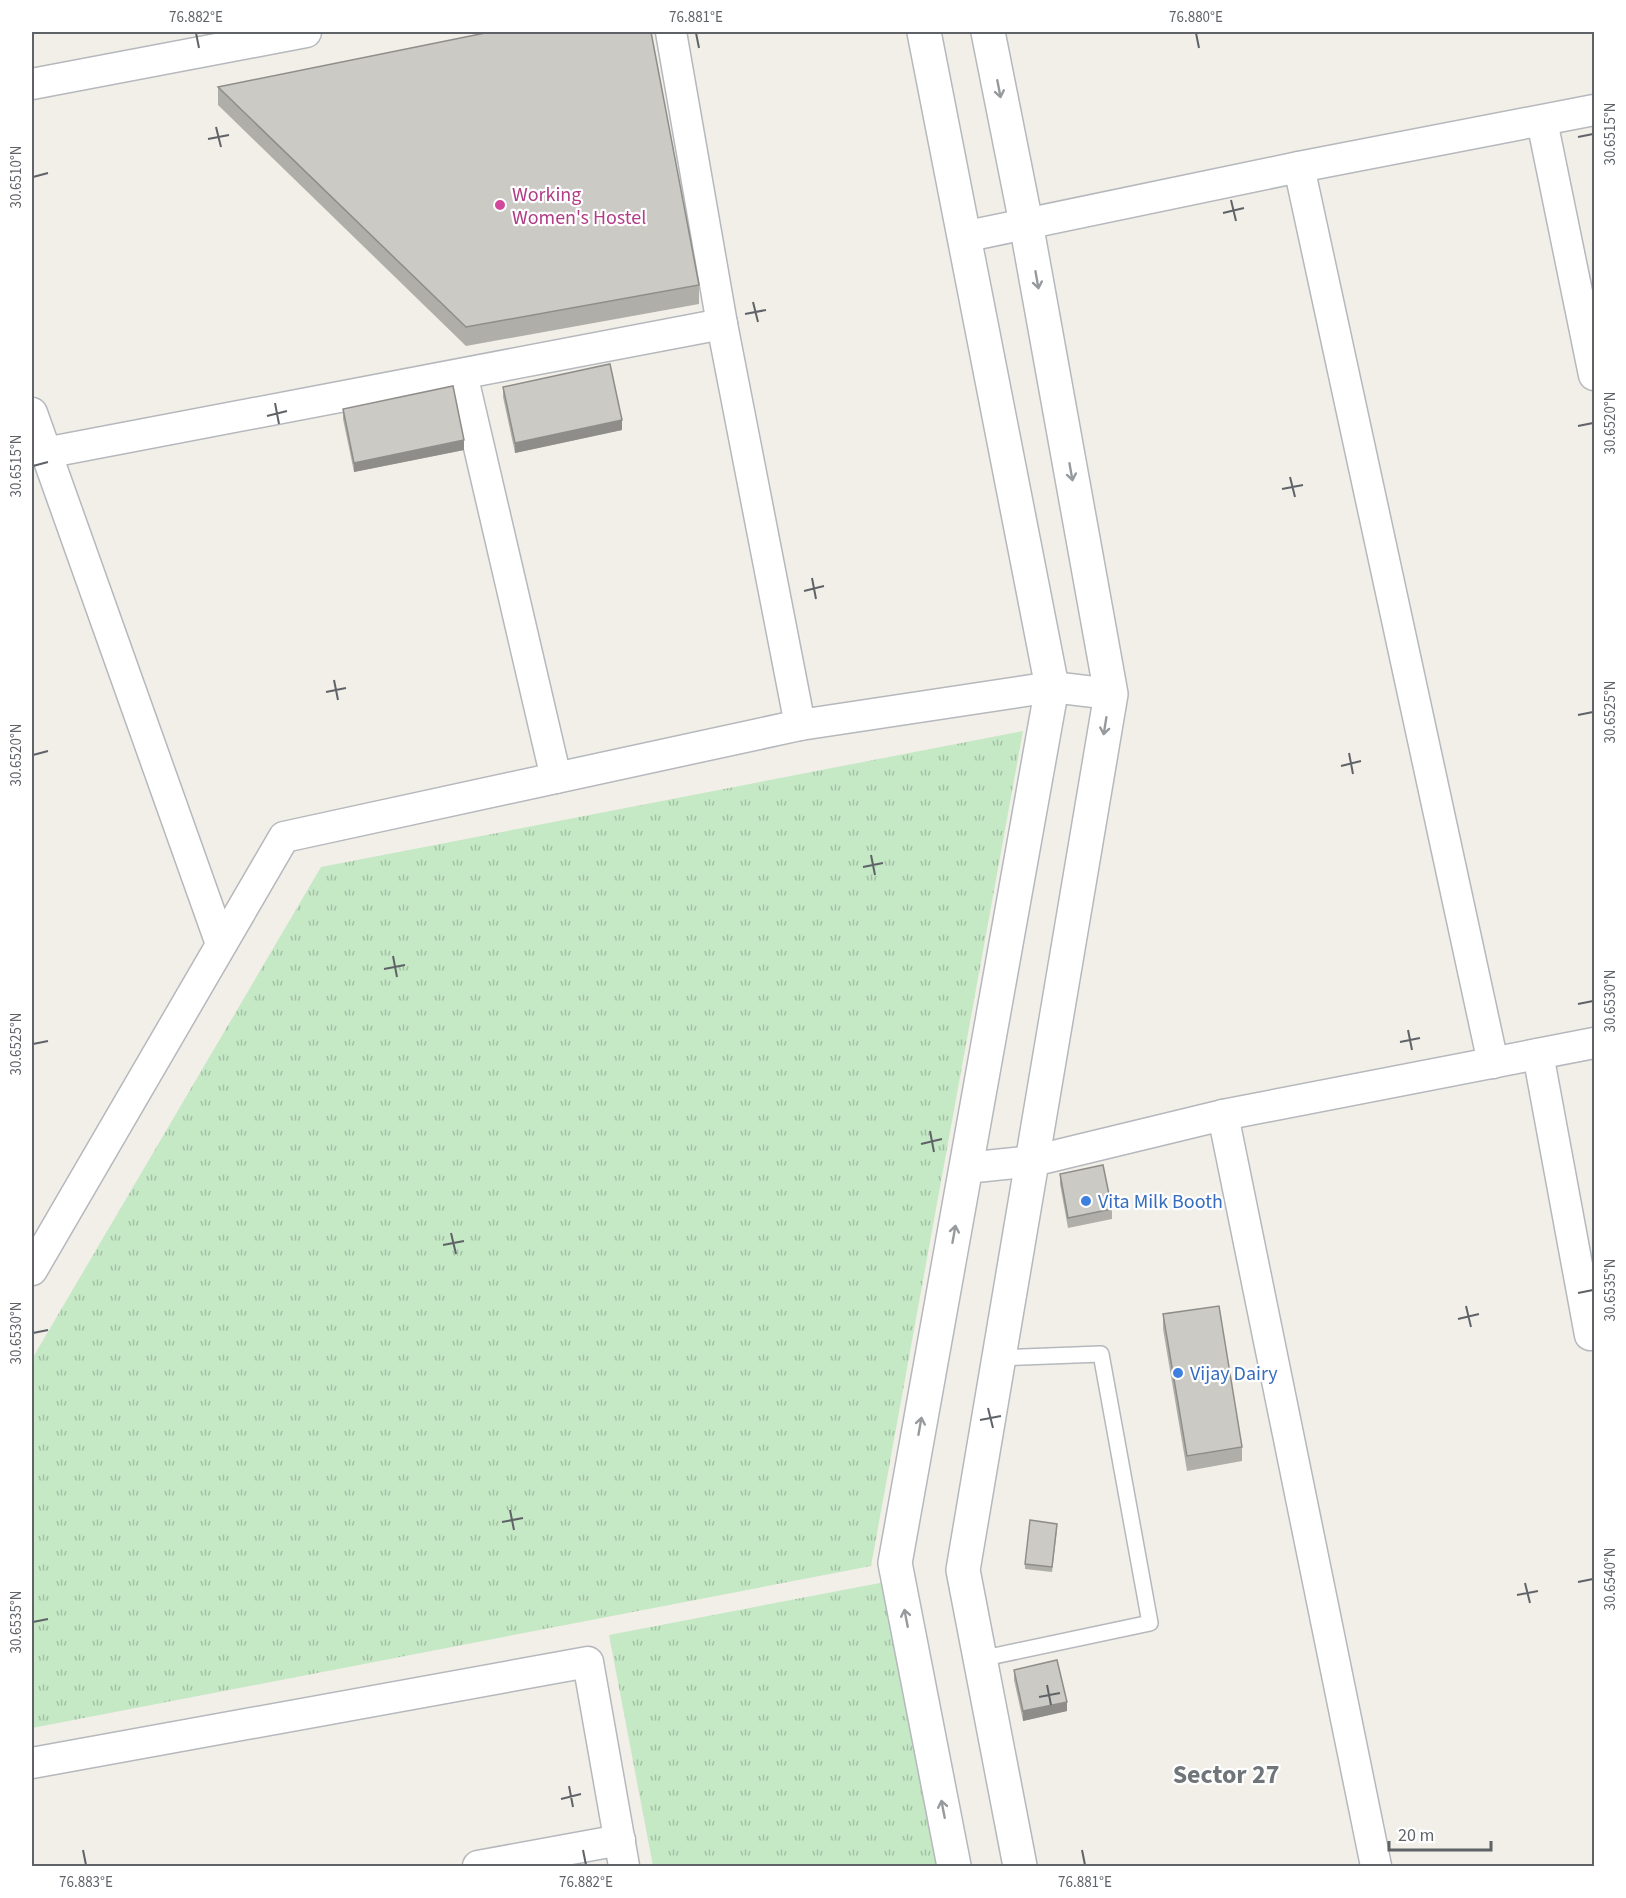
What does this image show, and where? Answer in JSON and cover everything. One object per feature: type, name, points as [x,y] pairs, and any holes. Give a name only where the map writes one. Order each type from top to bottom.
[{"type":"street","points":[[32,84],[306,32]]},
{"type":"street","points":[[671,32],[722,324],[800,725]]},
{"type":"street","points":[[924,32],[1052,687],[895,1563],[954,1866]]},
{"type":"street","points":[[988,32],[1026,223],[1110,694],[963,1570],[1020,1866]]},
{"type":"street","points":[[963,237],[1299,167],[1594,110]]},
{"type":"street","points":[[1542,121],[1594,375]]},
{"type":"street","points":[[1299,167],[1493,1063]]},
{"type":"street","points":[[45,453],[722,324]]},
{"type":"street","points":[[462,374],[556,778]]},
{"type":"street","points":[[32,413],[221,944]]},
{"type":"street","points":[[32,1270],[284,837],[800,725],[1052,687],[1110,694]]},
{"type":"street","points":[[966,1168],[1033,1161],[1223,1115],[1594,1043]]},
{"type":"street","points":[[1538,1054],[1593,1341]]},
{"type":"street","points":[[1223,1115],[1376,1866]]},
{"type":"street","points":[[32,1763],[588,1662],[622,1853],[478,1866]]},
{"type":"lane","points":[[980,1659],[1150,1623],[1101,1354],[1000,1358]]},
{"type":"green space","points":[[1023,731],[871,1566],[32,1728],[32,1359],[321,867]]},
{"type":"green space","points":[[885,1582],[939,1866],[653,1866],[609,1635]]},
{"type":"building","name":"Working Women's Hostel","points":[[490,32],[651,32],[699,285],[466,327],[218,87]]},
{"type":"building","points":[[610,364],[622,420],[515,443],[503,387]]},
{"type":"building","points":[[453,386],[464,440],[354,463],[343,409]]},
{"type":"building","name":"Vita Milk Booth","points":[[1103,1165],[1112,1209],[1068,1218],[1060,1174]]},
{"type":"building","points":[[1219,1306],[1242,1447],[1187,1456],[1163,1314]]},
{"type":"building","points":[[1030,1520],[1057,1524],[1052,1567],[1025,1564]]},
{"type":"building","points":[[1057,1660],[1067,1702],[1023,1711],[1014,1670]]},
{"type":"place","name":"Working Women's Hostel","points":[[500,205]]},
{"type":"place","name":"Vita Milk Booth","points":[[1086,1201]]},
{"type":"place","name":"Vijay Dairy","points":[[1178,1373]]},
{"type":"district","name":"Sector 27","points":[[1226,1774]]}]
